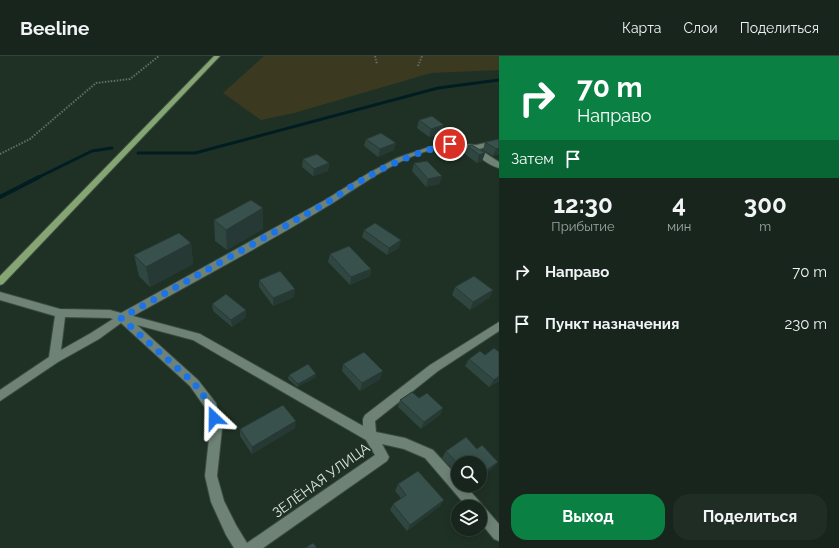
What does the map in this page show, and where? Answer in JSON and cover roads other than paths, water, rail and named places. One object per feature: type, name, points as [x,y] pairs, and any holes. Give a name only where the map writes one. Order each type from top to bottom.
[{"type":"main road","points":[[0,282],[217,56]]},
{"type":"main road","points":[[197,77],[226,56]]},
{"type":"street","points":[[0,396],[54,359],[95,336],[121,318],[328,202],[360,180],[395,162],[424,150],[450,144],[471,147],[499,142]]},
{"type":"street","points":[[471,147],[499,166]]},
{"type":"street","points":[[0,296],[25,305],[60,313],[110,314],[196,337],[370,436],[405,444],[429,454],[470,500]]},
{"type":"street","points":[[54,359],[60,313]]},
{"type":"street","points":[[121,318],[194,383],[212,407],[216,429],[211,476],[218,502],[231,530],[242,548]]},
{"type":"street","name":"ЗЕЛЁНАЯ УЛИЦА","points":[[251,548],[383,457],[370,436],[369,419],[434,368],[499,326]]},
{"type":"street","points":[[487,520],[499,534]]},
{"type":"waterway","points":[[138,153],[195,153],[438,88],[499,80]]},
{"type":"waterway","points":[[38,177],[92,151],[112,148]]},
{"type":"waterway","points":[[0,197],[38,177]]}]
